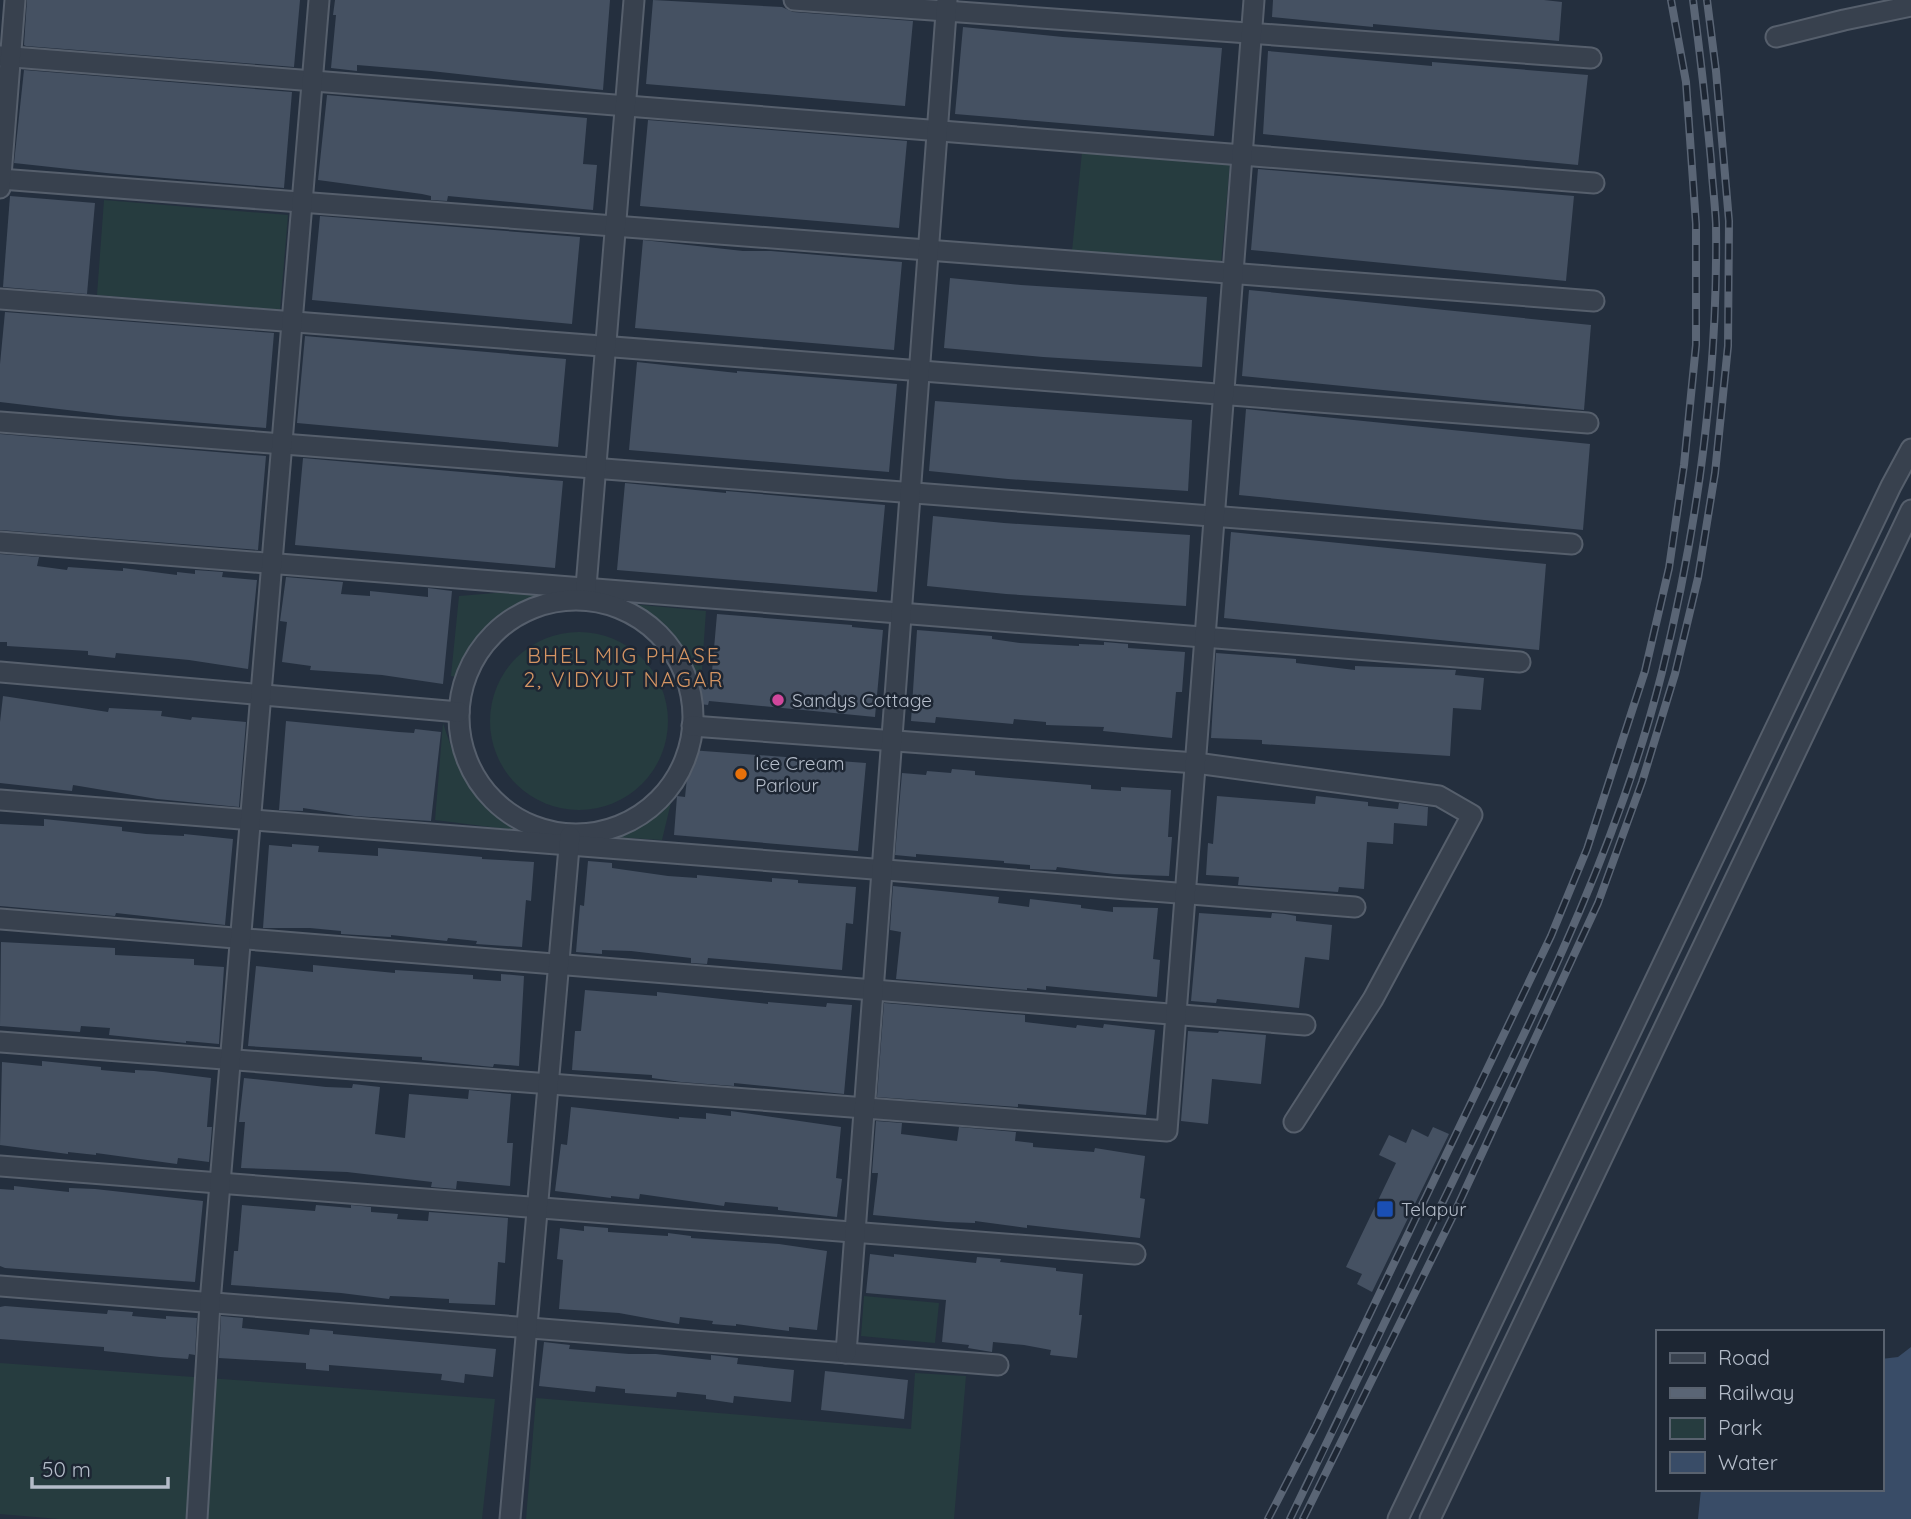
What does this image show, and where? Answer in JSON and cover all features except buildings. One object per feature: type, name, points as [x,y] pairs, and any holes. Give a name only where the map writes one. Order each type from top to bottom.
[{"type":"street","points":[[0,188],[5,56],[15,0]]},
{"type":"street","points":[[197,1519],[210,1303],[319,0]]},
{"type":"street","points":[[586,594],[634,0]]},
{"type":"street","points":[[794,0],[946,6],[1252,33],[1591,58]]},
{"type":"street","points":[[0,1042],[1167,1131],[1254,0]]},
{"type":"street","points":[[846,1353],[946,6]]},
{"type":"street","points":[[1776,37],[1911,6]]},
{"type":"street","points":[[5,56],[1594,183]]},
{"type":"street","points":[[0,179],[1594,301]]},
{"type":"street","points":[[0,299],[1588,423]]},
{"type":"street","points":[[0,422],[1572,544]]},
{"type":"street","points":[[1398,1519],[1911,449]]},
{"type":"street","points":[[1430,1519],[1911,510]]},
{"type":"street","points":[[0,542],[272,563],[586,594],[901,613],[1520,662]]},
{"type":"street","points":[[586,594],[620,608],[651,627],[675,655],[689,689],[692,726],[684,761],[666,792],[639,816],[606,831],[570,841],[534,827],[502,809],[478,782],[463,749],[458,712],[466,675],[485,643],[513,618],[547,603],[586,594]]},
{"type":"street","points":[[0,671],[458,712]]},
{"type":"street","points":[[692,726],[1196,763],[1439,796],[1472,815],[1373,999],[1294,1122]]},
{"type":"street","points":[[0,800],[570,841],[882,870],[1355,907]]},
{"type":"street","points":[[510,1519],[570,841]]},
{"type":"street","points":[[0,919],[1305,1025]]},
{"type":"street","points":[[0,1166],[1135,1255]]},
{"type":"street","points":[[0,1286],[998,1365]]},
{"type":"green space","points":[[1082,152],[1230,164],[1221,263],[1072,251]]},
{"type":"green space","points":[[104,200],[288,215],[280,310],[97,295]]},
{"type":"green space","points":[[543,589],[543,597],[515,611],[494,627],[456,677],[451,676],[459,596]]},
{"type":"green space","points":[[631,604],[706,611],[700,697],[689,667],[676,643],[658,623]]},
{"type":"green space","points":[[579,632],[613,639],[642,658],[661,687],[668,721],[661,755],[642,784],[613,803],[579,810],[545,803],[516,784],[497,755],[490,721],[497,687],[516,658],[545,639]]},
{"type":"green space","points":[[443,723],[461,770],[469,783],[487,806],[514,830],[435,820]]},
{"type":"green space","points":[[673,794],[662,840],[612,837],[646,821]]},
{"type":"green space","points":[[864,1296],[939,1303],[935,1343],[861,1336]]},
{"type":"green space","points":[[0,1363],[495,1399],[482,1519],[59,1519],[0,1514]]},
{"type":"green space","points":[[915,1373],[966,1376],[954,1519],[526,1519],[536,1398],[911,1429]]},
{"type":"water","points":[[1911,1347],[1911,1519],[1698,1519],[1701,1491],[1883,1491],[1883,1359],[1898,1357]]},
{"type":"railway","points":[[1268,1519],[1316,1426],[1551,936],[1587,849],[1645,671],[1669,568],[1684,465],[1696,345],[1696,224],[1686,82],[1671,0]]},
{"type":"railway","points":[[1290,1519],[1550,979],[1624,797],[1662,672],[1686,562],[1703,450],[1716,281],[1716,216],[1693,0]]},
{"type":"railway","points":[[1303,1519],[1453,1216],[1598,903],[1642,782],[1675,674],[1698,578],[1715,473],[1728,346],[1729,221],[1707,0]]},
{"type":"place","name":"Sandys Cottage","points":[[778,700]]},
{"type":"place","name":"Ice Cream Parlour","points":[[741,774]]},
{"type":"place","name":"Telapur","points":[[1385,1209]]},
{"type":"district","name":"BHEL MIG PHASE 2, VIDYUT NAGAR","points":[[624,667]]}]
